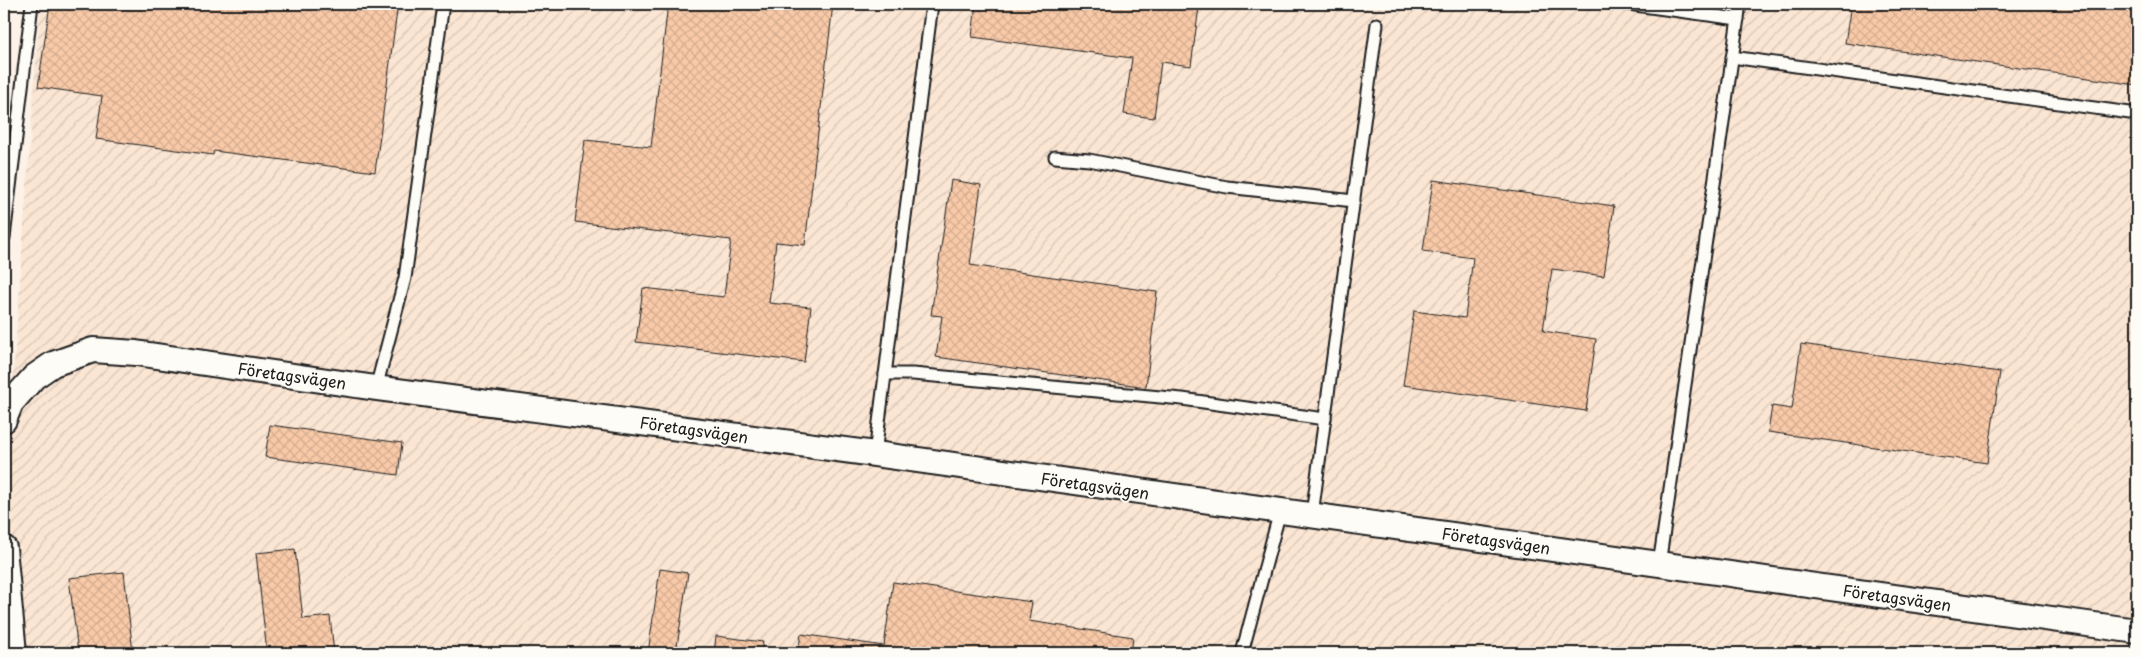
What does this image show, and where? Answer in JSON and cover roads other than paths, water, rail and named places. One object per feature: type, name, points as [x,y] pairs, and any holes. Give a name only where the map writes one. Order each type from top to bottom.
[{"type":"street","name":"Företagsvägen","points":[[4,420],[11,403],[34,377],[53,364],[93,350],[136,353],[376,388],[875,454],[2137,631]]},
{"type":"street","points":[[4,548],[14,653]]},
{"type":"lane","points":[[4,237],[32,4]]},
{"type":"lane","points":[[376,388],[405,278],[443,4]]},
{"type":"lane","points":[[875,454],[932,4]]},
{"type":"lane","points":[[1628,4],[1738,19]]},
{"type":"lane","points":[[1660,565],[1740,4]]},
{"type":"lane","points":[[1312,515],[1378,24]]},
{"type":"lane","points":[[1732,57],[2137,114]]},
{"type":"lane","points":[[1055,157],[1089,160],[1227,187],[1354,201]]},
{"type":"lane","points":[[885,374],[913,374],[1172,398],[1325,419]]},
{"type":"lane","points":[[1242,653],[1280,512]]}]
